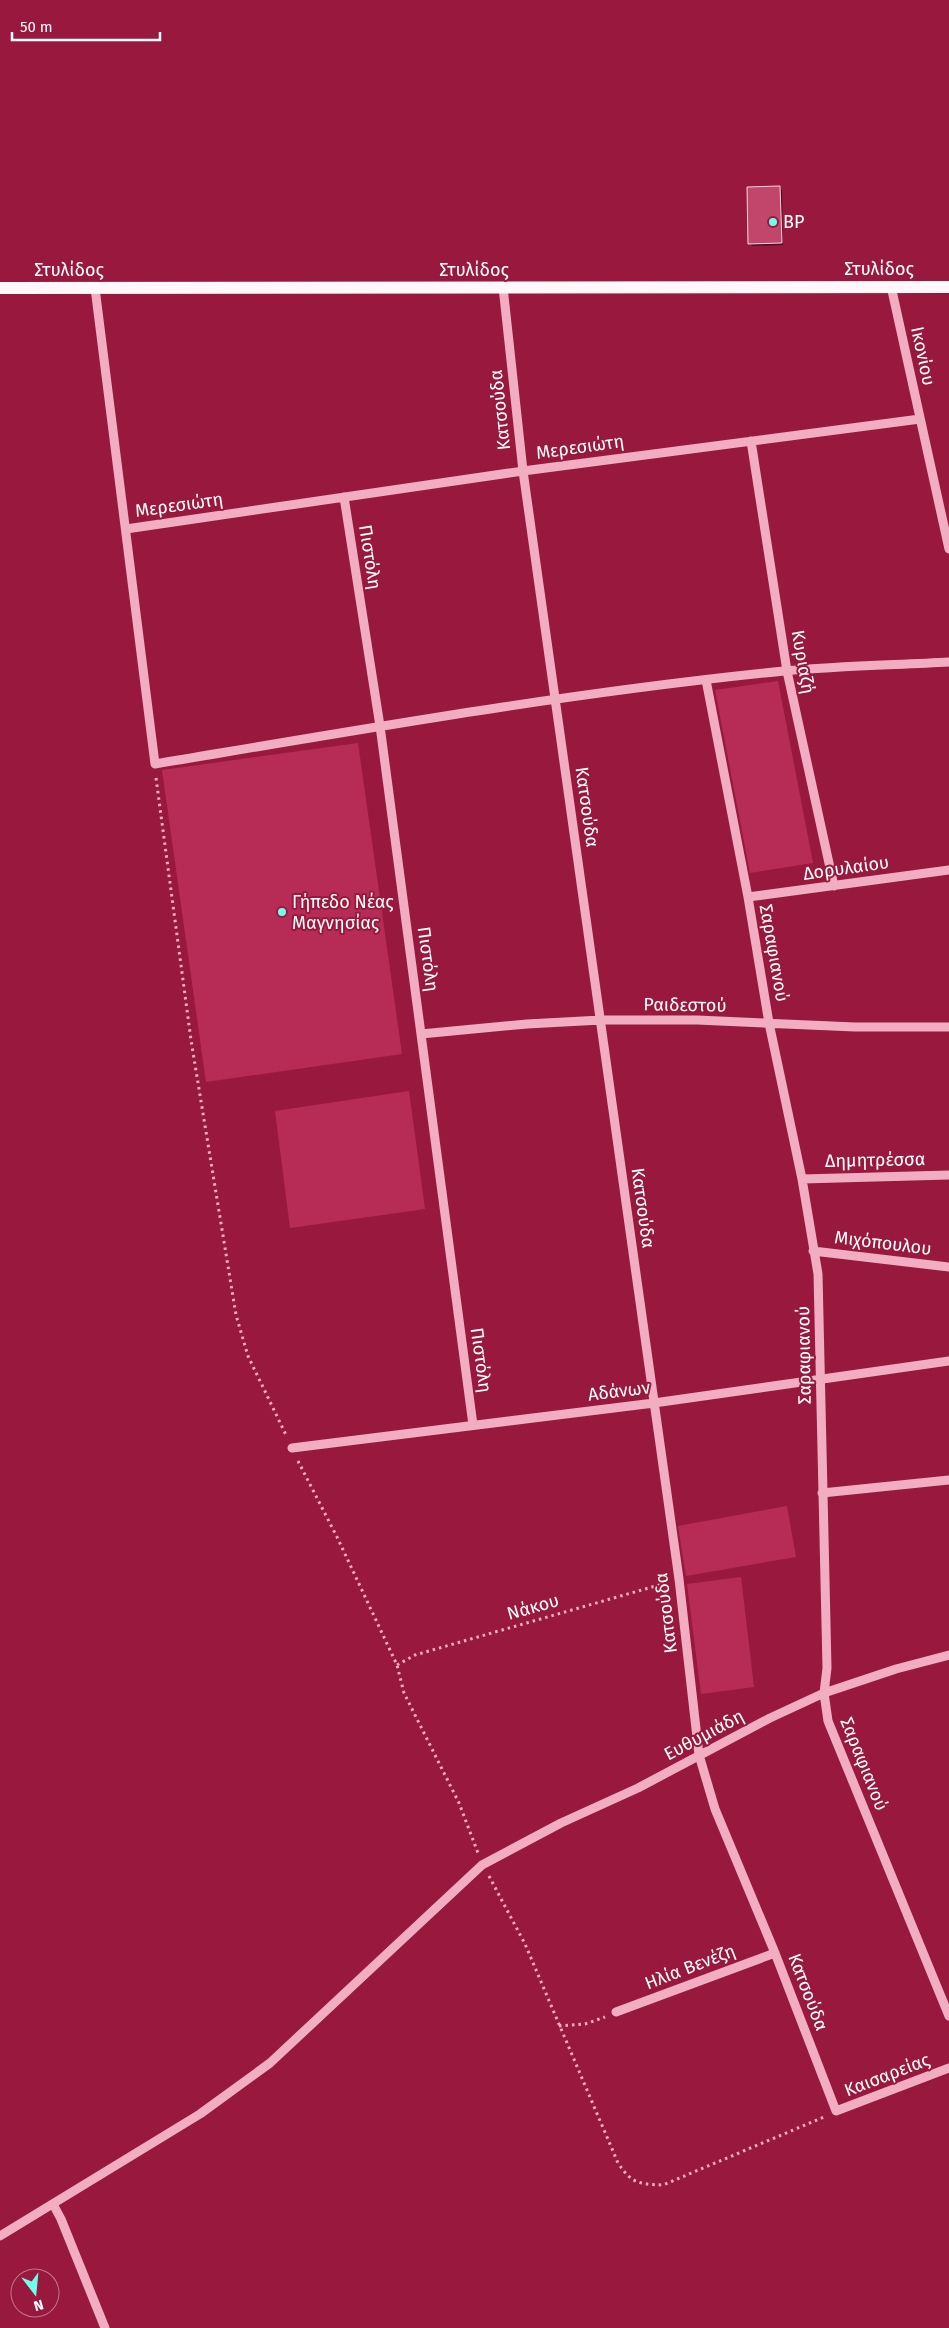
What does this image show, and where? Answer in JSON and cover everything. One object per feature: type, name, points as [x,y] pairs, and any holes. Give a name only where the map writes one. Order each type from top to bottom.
[{"type":"main road","name":"Στυλίδος","points":[[0,288],[949,287]]},
{"type":"street","name":"Ικονίου","points":[[892,286],[949,549]]},
{"type":"street","name":"Κατσούδα","points":[[503,287],[523,471],[679,1579],[699,1755],[715,1809],[775,1953],[836,2112]]},
{"type":"street","points":[[95,288],[155,764],[380,726],[706,680],[787,671],[949,662]]},
{"type":"street","name":"Μερεσιώτη","points":[[126,529],[523,471],[920,419]]},
{"type":"street","name":"Κυριαζή","points":[[751,441],[787,671],[834,886]]},
{"type":"street","name":"Πιστόλη","points":[[344,497],[380,726],[473,1425]]},
{"type":"street","name":"Σαραφιανού","points":[[706,680],[748,897],[769,1023],[802,1178],[818,1274],[827,1668],[824,1693],[828,1721],[949,2016]]},
{"type":"street","name":"Δορυλαίου","points":[[748,897],[949,870]]},
{"type":"street","name":"Ραιδεστού","points":[[421,1034],[601,1020],[697,1020],[855,1027],[949,1026]]},
{"type":"street","name":"Δημητρέσσα","points":[[802,1178],[949,1175]]},
{"type":"street","name":"Μιχόπουλου","points":[[813,1251],[949,1267]]},
{"type":"street","name":"Αδάνων","points":[[292,1448],[654,1403],[949,1361]]},
{"type":"street","points":[[822,1493],[949,1480]]},
{"type":"street","name":"Ευθυμιάδη","points":[[0,2236],[200,2114],[270,2062],[482,1865],[561,1823],[638,1788],[699,1755],[824,1693],[896,1669],[949,1656]]},
{"type":"street","name":"Ηλία Βενέζη","points":[[616,2012],[775,1953]]},
{"type":"street","name":"Καισαρείας","points":[[836,2112],[949,2068]]},
{"type":"street","points":[[53,2204],[62,2219],[105,2328]]},
{"type":"path","points":[[155,764],[192,1040],[236,1315],[248,1356],[338,1539],[397,1665],[404,1693],[459,1803],[482,1865],[525,1944],[618,2163],[627,2177],[640,2184],[663,2185],[836,2112]]},
{"type":"path","name":"Νάκου","points":[[397,1665],[415,1655],[679,1579]]},
{"type":"path","points":[[559,2026],[584,2024],[616,2012]]},
{"type":"shaded area","points":[[778,681],[813,863],[750,873],[715,690]]},
{"type":"shaded area","name":"Γήπεδο Νέας Μαγνησίας","points":[[358,743],[402,1054],[206,1082],[162,770]]},
{"type":"shaded area","points":[[409,1091],[425,1209],[290,1228],[275,1111]]},
{"type":"shaded area","points":[[787,1506],[796,1557],[686,1576],[678,1526]]},
{"type":"shaded area","points":[[741,1577],[754,1687],[701,1694],[687,1584]]},
{"type":"building","points":[[780,186],[782,243],[748,244],[747,187]]},
{"type":"place","name":"BP","points":[[773,222]]},
{"type":"place","name":"Γήπεδο Νέας Μαγνησίας","points":[[282,912]]}]
